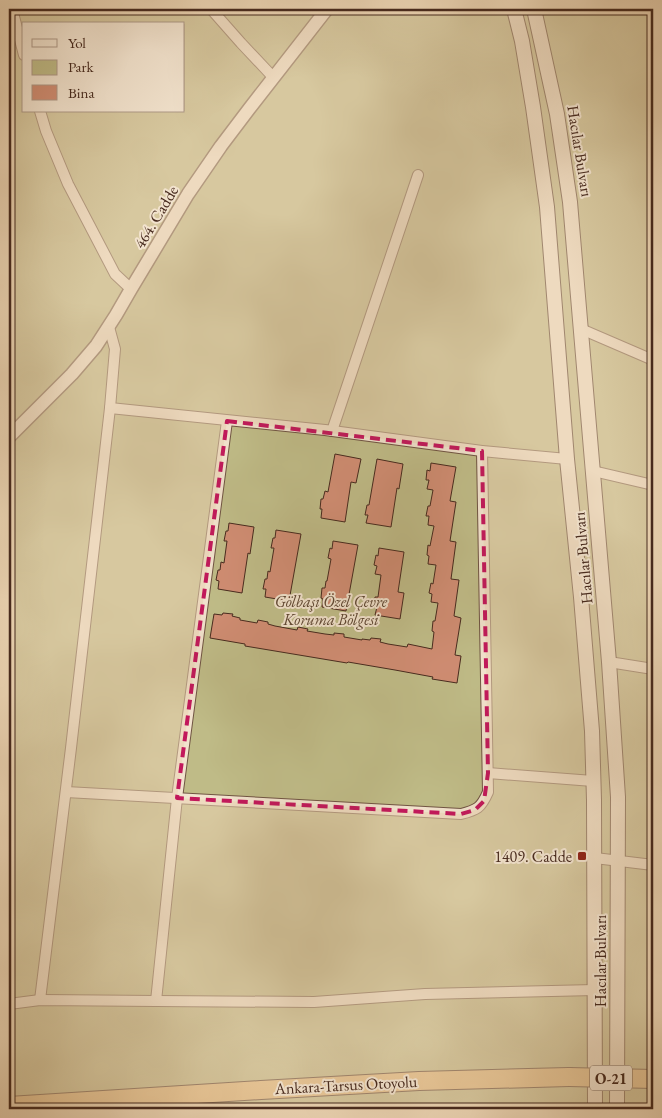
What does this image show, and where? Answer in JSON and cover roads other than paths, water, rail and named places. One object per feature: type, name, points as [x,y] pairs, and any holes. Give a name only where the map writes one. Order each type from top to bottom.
[{"type":"highway","name":"Ankara-Tarsus Otoyolu","points":[[9,1106],[419,1080],[569,1077],[653,1079]]},
{"type":"main road","name":"Hacılar Bulvarı","points":[[514,9],[522,41],[533,107],[550,234],[567,459],[592,731],[595,858],[596,1109]]},
{"type":"main road","name":"Hacılar Bulvarı","points":[[534,9],[557,114],[570,202],[602,566],[618,789],[617,1109]]},
{"type":"street","points":[[12,9],[22,47]]},
{"type":"street","points":[[211,9],[273,77]]},
{"type":"street","name":"464. Cadde","points":[[9,437],[72,374],[96,346],[188,194],[221,146],[327,9]]},
{"type":"street","points":[[40,112],[46,131],[68,184],[115,274],[131,289]]},
{"type":"street","points":[[332,431],[418,175]]},
{"type":"street","points":[[40,1000],[110,408],[115,349],[109,327]]},
{"type":"street","points":[[581,329],[653,360]]},
{"type":"street","points":[[110,408],[332,431],[482,451],[567,459]]},
{"type":"street","points":[[156,1001],[177,798],[226,421]]},
{"type":"street","points":[[66,792],[462,814],[475,810],[484,802],[488,792],[482,451]]},
{"type":"street","points":[[593,471],[653,485]]},
{"type":"street","points":[[609,662],[653,669]]},
{"type":"street","points":[[488,773],[594,781]]},
{"type":"street","points":[[595,858],[653,865]]},
{"type":"street","points":[[9,1004],[40,1000],[314,1002],[425,994],[595,990]]},
{"type":"place","name":"1409. Cadde","points":[[582,856]]},
{"type":"park label","name":"Gölbaşı Özel Çevre Koruma Bölgesi","points":[[331,610]]}]
